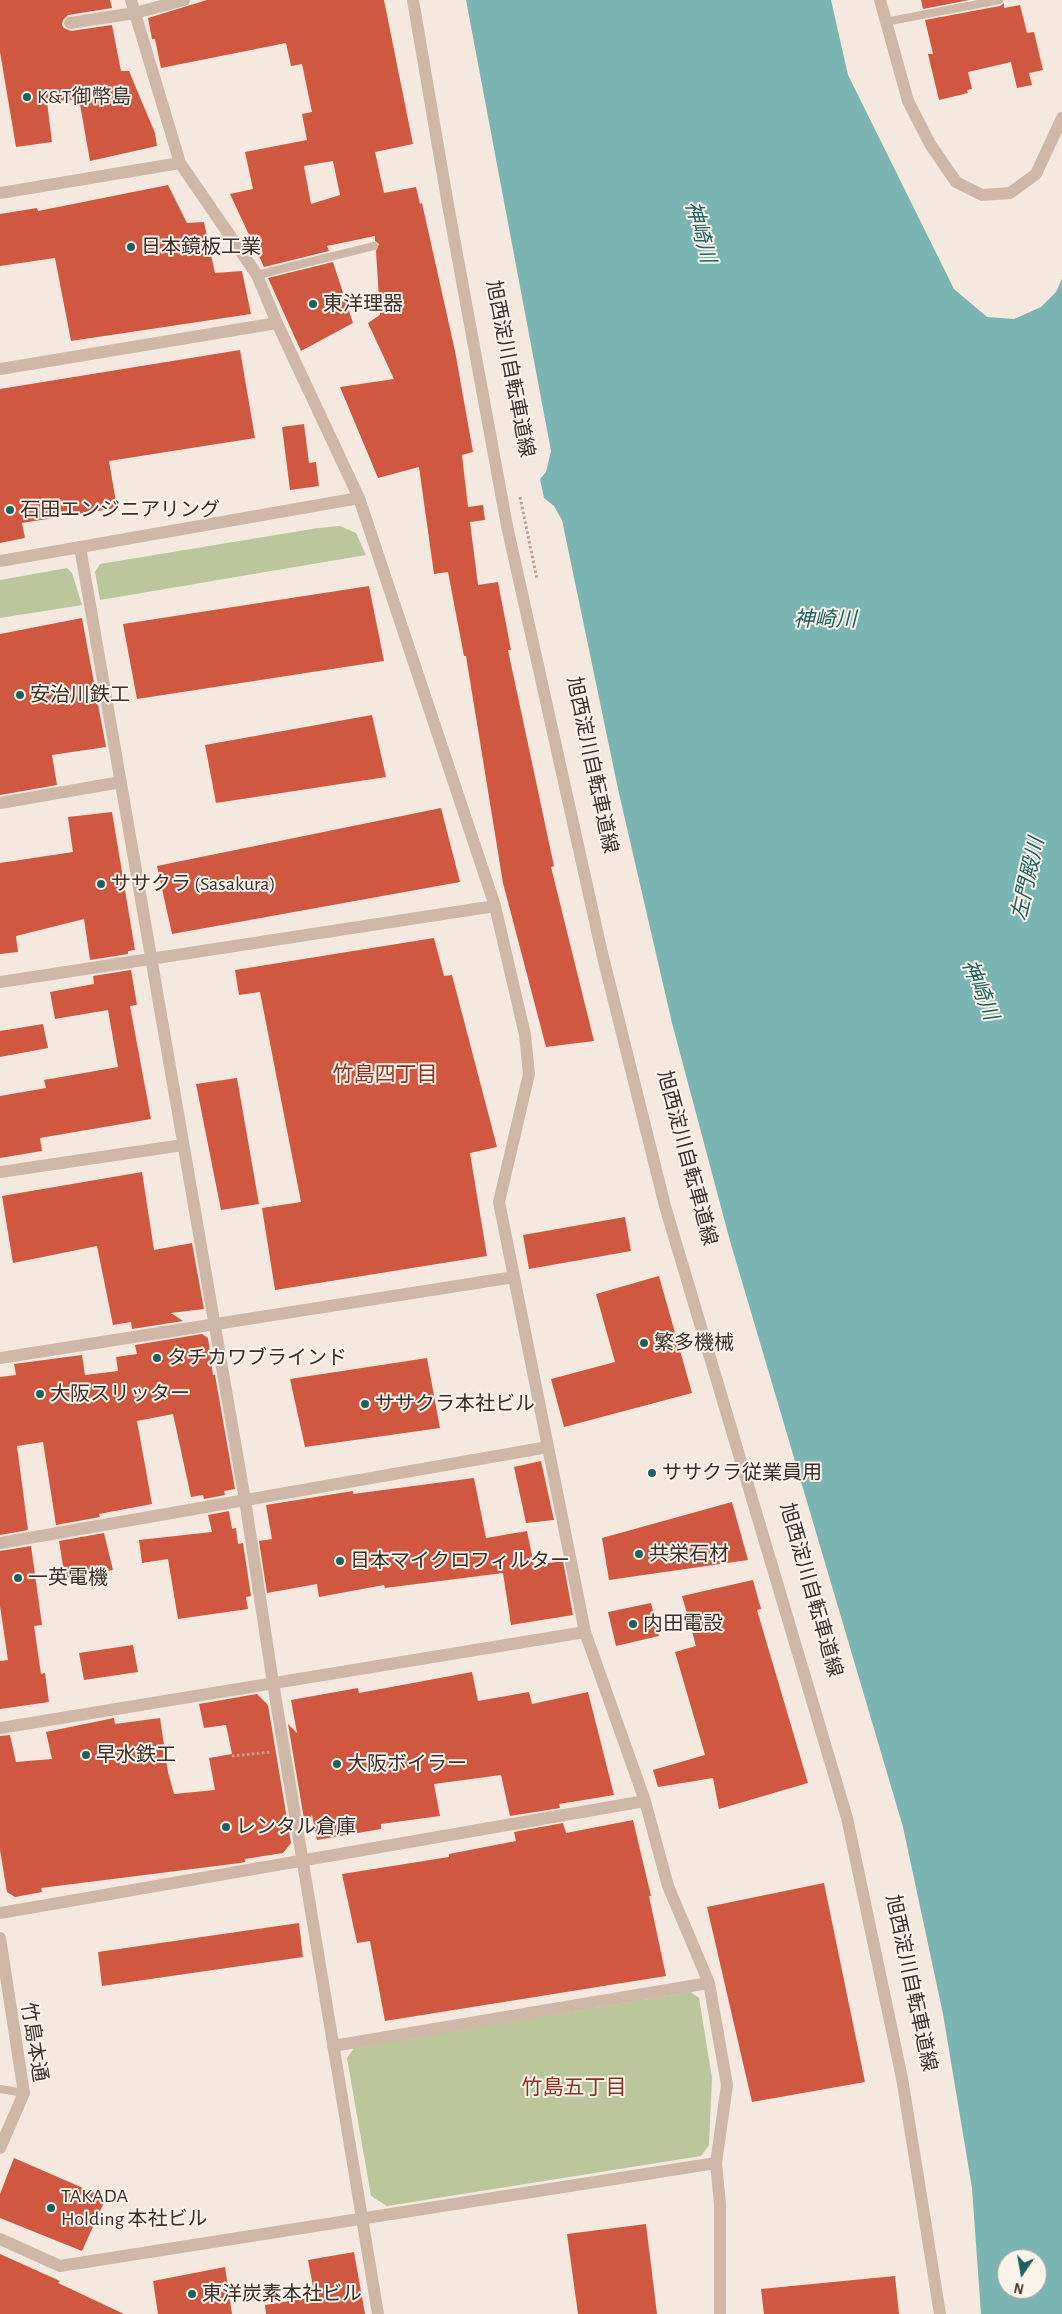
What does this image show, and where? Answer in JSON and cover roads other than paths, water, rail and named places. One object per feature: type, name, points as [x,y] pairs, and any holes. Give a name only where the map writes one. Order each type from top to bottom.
[{"type":"street","points":[[131,0],[180,163],[257,275],[277,323],[359,498],[495,906],[524,1035],[529,1074],[499,1202],[585,1632],[645,1801],[668,1886],[709,1983],[728,2085],[716,2163],[720,2204],[720,2314]]},
{"type":"street","points":[[70,23],[135,13],[184,0]]},
{"type":"street","points":[[413,0],[506,526],[602,953],[665,1206],[847,1818],[902,2078],[940,2314]]},
{"type":"street","points":[[880,0],[908,101],[930,144],[956,182],[982,195],[1010,193],[1036,174],[1062,118]]},
{"type":"street","points":[[0,192],[180,163]]},
{"type":"street","points":[[0,369],[277,323]]},
{"type":"street","points":[[0,562],[359,498]]},
{"type":"street","points":[[80,547],[213,1324],[245,1500],[284,1751],[378,2314]]},
{"type":"street","points":[[0,803],[121,782]]},
{"type":"street","points":[[0,982],[150,957],[495,906]]},
{"type":"street","points":[[0,1172],[183,1145]]},
{"type":"street","points":[[0,1358],[514,1276]]},
{"type":"street","points":[[0,1543],[548,1447]]},
{"type":"street","points":[[0,1728],[585,1632]]},
{"type":"street","points":[[0,1913],[645,1801]]},
{"type":"street","name":"竹島本通","points":[[0,1938],[3,1986],[24,2093],[0,2148]]},
{"type":"street","points":[[333,2046],[709,1983]]},
{"type":"street","points":[[0,2239],[60,2266],[716,2163]]},
{"type":"lane","points":[[885,22],[1000,0]]},
{"type":"lane","points":[[257,275],[374,246]]},
{"type":"lane","points":[[0,2089],[24,2093]]},
{"type":"water","name":"神崎川","points":[[466,0],[831,0],[848,75],[954,289],[987,317],[1014,319],[1041,307],[1056,292],[1062,279],[1062,2314],[981,2314],[972,2188],[943,2014],[903,1827],[730,1241],[672,1023],[618,789],[562,520],[554,506],[544,498],[540,479],[546,472],[551,451]]},
{"type":"place","name":"K&T御幣島","points":[[27,97]]},
{"type":"place","name":"日本鏡板工業","points":[[131,247]]},
{"type":"place","name":"東洋理器","points":[[313,304]]},
{"type":"place","name":"石田エンジニアリング","points":[[10,510]]},
{"type":"place","name":"安治川鉄工","points":[[20,695]]},
{"type":"place","name":"ササクラ (Sasakura)","points":[[101,884]]},
{"type":"place","name":"繁多機械","points":[[644,1343]]},
{"type":"place","name":"タチカワブラインド","points":[[157,1358]]},
{"type":"place","name":"大阪スリッター","points":[[40,1394]]},
{"type":"place","name":"ササクラ本社ビル","points":[[365,1404]]},
{"type":"place","name":"ササクラ従業員用","points":[[652,1473]]},
{"type":"place","name":"共栄石材","points":[[639,1554]]},
{"type":"place","name":"日本マイクロフィルター","points":[[340,1561]]},
{"type":"place","name":"一英電機","points":[[18,1578]]},
{"type":"place","name":"内田電設","points":[[633,1624]]},
{"type":"place","name":"早水鉄工","points":[[86,1755]]},
{"type":"place","name":"大阪ボイラー","points":[[337,1764]]},
{"type":"place","name":"レンタル倉庫","points":[[226,1827]]},
{"type":"place","name":"TAKADA Holding 本社ビル","points":[[51,2208]]},
{"type":"place","name":"東洋炭素本社ビル","points":[[192,2294]]},
{"type":"district","name":"竹島四丁目","points":[[385,1075]]},
{"type":"district","name":"竹島五丁目","points":[[574,2088]]},
{"type":"water label","name":"左門殿川","points":[[1028,879]]}]
